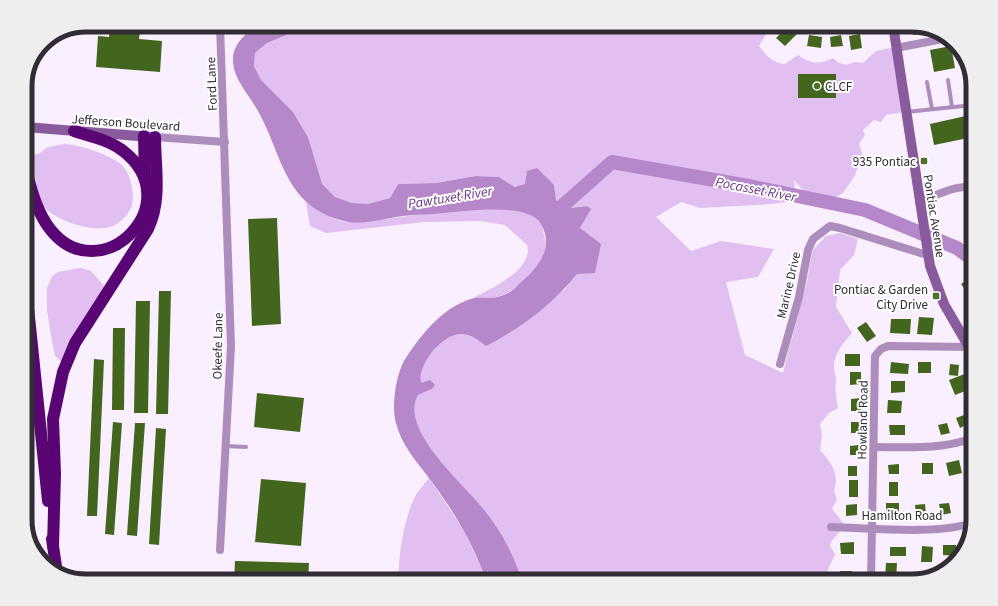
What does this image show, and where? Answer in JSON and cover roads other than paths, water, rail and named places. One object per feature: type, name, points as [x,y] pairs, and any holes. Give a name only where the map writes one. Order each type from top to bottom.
[{"type":"highway","points":[[74,131],[106,142],[121,150],[138,168],[146,188]]},
{"type":"highway","points":[[32,191],[36,204],[50,229],[61,240],[80,249],[96,250],[105,249],[119,243],[131,235],[140,224],[143,216],[146,202],[149,136]]},
{"type":"highway","points":[[53,546],[55,474],[53,424],[60,383],[66,362],[75,343],[148,229],[154,217],[156,199],[149,136]]},
{"type":"highway","points":[[32,345],[56,565]]},
{"type":"main road","name":"Pontiac Avenue","points":[[894,32],[927,255],[934,281],[944,304],[966,341]]},
{"type":"main road","name":"Jefferson Boulevard","points":[[32,128],[149,136]]},
{"type":"street","name":"Ford Lane","points":[[220,32],[225,142]]},
{"type":"street","points":[[896,48],[940,40]]},
{"type":"street","name":"Jefferson Boulevard","points":[[149,136],[225,142]]},
{"type":"street","name":"Okeefe Lane","points":[[220,550],[231,341],[225,142]]},
{"type":"street","points":[[919,202],[966,186]]},
{"type":"street","name":"Marine Drive","points":[[780,364],[799,297],[808,250],[813,239],[821,232],[830,226],[844,229],[927,255]]},
{"type":"street","name":"Howland Road","points":[[871,574],[875,356],[877,352],[888,346],[966,350]]},
{"type":"street","points":[[874,447],[922,447],[953,444],[966,440]]},
{"type":"street","name":"Hamilton Road","points":[[831,527],[948,527],[966,524]]},
{"type":"lane","points":[[948,80],[952,107]]},
{"type":"lane","points":[[927,82],[932,109]]},
{"type":"lane","points":[[906,112],[966,106]]},
{"type":"lane","points":[[226,446],[246,447]]},
{"type":"water","name":"Pawtuxet River","points":[[248,32],[290,32],[267,43],[255,53],[254,66],[261,80],[293,112],[308,137],[322,184],[335,197],[352,203],[368,204],[390,198],[398,184],[436,183],[476,176],[499,177],[515,187],[525,184],[527,171],[537,168],[554,185],[556,200],[570,208],[587,206],[591,209],[580,228],[601,244],[595,273],[577,274],[557,296],[535,315],[511,332],[486,346],[465,334],[454,335],[446,339],[432,352],[423,368],[421,376],[421,383],[430,380],[435,385],[432,389],[418,395],[414,409],[417,423],[425,439],[435,454],[494,523],[505,541],[520,574],[484,574],[460,524],[401,438],[396,423],[394,400],[401,367],[413,347],[430,326],[443,314],[462,302],[475,298],[494,298],[508,293],[538,265],[545,250],[546,241],[545,233],[541,224],[534,217],[510,210],[481,210],[408,215],[358,223],[344,221],[324,214],[309,204],[297,191],[288,177],[258,111],[238,79],[233,65],[233,58],[238,43]]},
{"type":"waterway","name":"Pocasset River","points":[[550,217],[612,162],[754,187],[865,210],[957,248],[966,255]]},
{"type":"place","name":"CLCF","points":[[817,86]]},
{"type":"place","name":"935 Pontiac","points":[[924,161]]},
{"type":"place","name":"Pontiac & Garden City Drive","points":[[936,296]]}]
